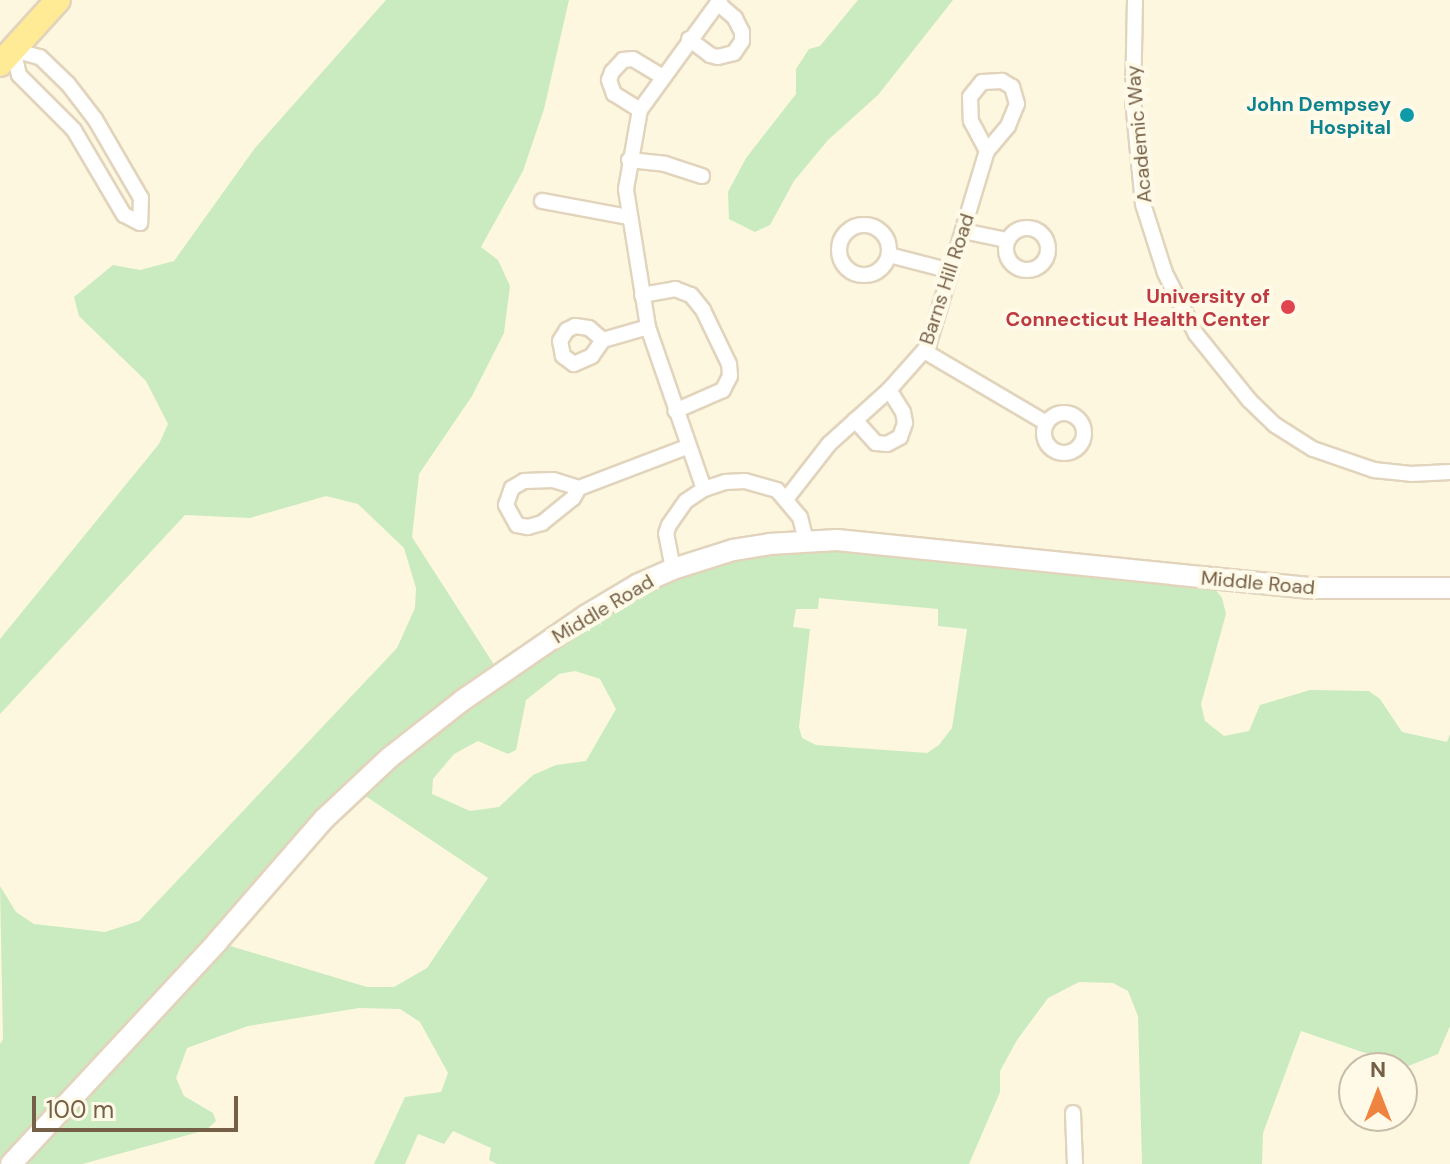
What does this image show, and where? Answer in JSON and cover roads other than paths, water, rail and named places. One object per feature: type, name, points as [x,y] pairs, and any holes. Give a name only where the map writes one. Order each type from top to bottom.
[{"type":"main road","points":[[6,57],[58,0]]},
{"type":"street","name":"Academic Way","points":[[1135,0],[1133,100],[1143,204],[1165,273],[1202,342],[1261,412],[1313,449],[1374,470],[1411,474],[1450,472]]},
{"type":"street","points":[[689,39],[710,55],[718,57],[734,53],[742,41],[742,32],[735,18],[719,2],[689,39],[661,76],[640,110],[629,160],[628,217],[648,327],[704,489]]},
{"type":"street","points":[[6,57],[40,57],[68,84],[95,119],[141,198],[140,223],[124,215],[74,130],[19,75],[6,57]]},
{"type":"street","points":[[640,110],[614,94],[609,80],[612,72],[623,60],[633,59],[661,76]]},
{"type":"street","name":"Barns Hill Road","points":[[787,498],[829,444],[889,390],[924,351],[987,151],[1008,126],[1017,104],[1012,87],[1002,81],[982,82],[970,97],[971,121],[987,151]]},
{"type":"street","points":[[629,160],[665,164],[702,176]]},
{"type":"street","points":[[542,201],[628,217]]},
{"type":"street","points":[[963,231],[1007,240]]},
{"type":"street","points":[[889,255],[951,271]]},
{"type":"street","points":[[642,295],[675,289],[691,295],[703,310],[729,364],[730,376],[723,390],[675,411]]},
{"type":"street","points":[[603,340],[648,327]]},
{"type":"street","points":[[924,351],[1046,423]]},
{"type":"street","points":[[855,420],[876,443],[887,444],[900,437],[905,423],[903,412],[889,390]]},
{"type":"street","points":[[579,488],[573,498],[535,525],[517,525],[507,512],[506,498],[512,488],[524,481],[553,480],[579,488],[687,447]]},
{"type":"street","points":[[673,569],[666,534],[669,525],[686,501],[704,489],[725,482],[764,484],[787,498],[800,517],[806,541]]},
{"type":"street","name":"Middle Road","points":[[11,1164],[217,942],[323,820],[389,758],[463,700],[585,616],[637,585],[673,569],[733,550],[806,541],[866,542],[1309,588],[1450,588]]},
{"type":"street","points":[[1073,1113],[1075,1164]]},
{"type":"place","name":"John Dempsey Hospital","points":[[1407,115]]},
{"type":"place","name":"University of Connecticut Health Center","points":[[1288,307]]}]
